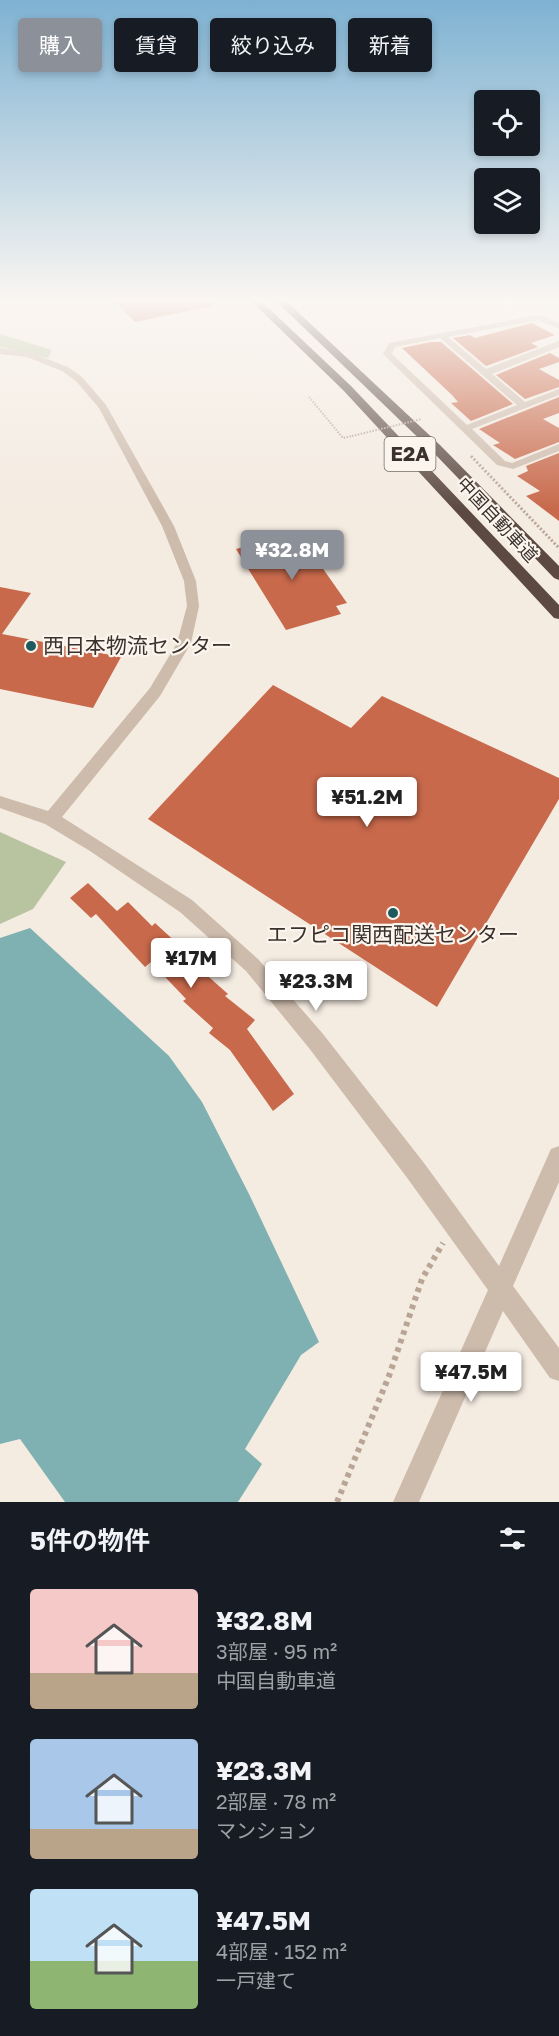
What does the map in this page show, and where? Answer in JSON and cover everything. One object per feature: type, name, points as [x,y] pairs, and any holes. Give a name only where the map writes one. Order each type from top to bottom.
[{"type":"highway","name":"中国自動車道","points":[[327,369],[559,614]]},
{"type":"highway","name":"中国自動車道","points":[[353,369],[436,448],[559,575]]},
{"type":"street","points":[[51,819],[155,692],[184,643],[193,606],[190,581],[168,526],[104,407],[79,379],[65,369]]},
{"type":"street","points":[[402,369],[501,463],[513,466],[559,447]]},
{"type":"street","points":[[480,369],[524,406]]},
{"type":"street","points":[[485,373],[495,369]]},
{"type":"street","points":[[464,429],[559,392]]},
{"type":"street","points":[[0,802],[51,819],[186,906],[252,965],[316,1041],[455,1221],[559,1369]]},
{"type":"street","points":[[406,1502],[451,1396],[502,1289],[559,1157]]},
{"type":"path","points":[[309,397],[343,438],[432,415]]},
{"type":"path","points":[[464,448],[559,548]]},
{"type":"path","points":[[338,1502],[389,1376],[422,1278],[455,1221]]},
{"type":"green space","points":[[0,832],[66,862],[33,909],[0,924]]},
{"type":"water","points":[[30,928],[169,1056],[202,1102],[249,1194],[319,1342],[301,1355],[245,1449],[262,1464],[238,1502],[65,1502],[20,1439],[0,1444],[0,938]]},
{"type":"building","points":[[424,369],[472,369],[513,404],[471,421],[451,403],[458,402]]},
{"type":"building","points":[[510,369],[539,369],[559,380],[559,387],[525,399],[496,375]]},
{"type":"building","points":[[559,397],[559,413],[543,419],[559,428],[559,442],[515,459],[493,445],[500,443],[479,429]]},
{"type":"building","points":[[559,453],[559,521],[526,496],[540,491],[517,476],[528,471],[526,466]]},
{"type":"building","points":[[298,533],[347,603],[336,606],[341,614],[286,630],[236,549]]},
{"type":"building","name":"西日本物流センター","points":[[0,587],[31,593],[2,634],[121,657],[93,708],[0,689]]},
{"type":"building","name":"エフピコ関西配送センター","points":[[273,685],[351,728],[382,696],[559,778],[559,799],[437,1007],[148,819]]},
{"type":"building","points":[[88,883],[117,911],[128,902],[152,926],[155,923],[204,968],[201,970],[228,994],[225,996],[255,1020],[247,1029],[294,1094],[273,1111],[230,1050],[209,1033],[213,1028],[183,1001],[186,999],[151,962],[145,967],[96,914],[91,918],[70,898]]},
{"type":"place","name":"西日本物流センター","points":[[31,646]]},
{"type":"place","name":"エフピコ関西配送センター","points":[[393,913]]}]
